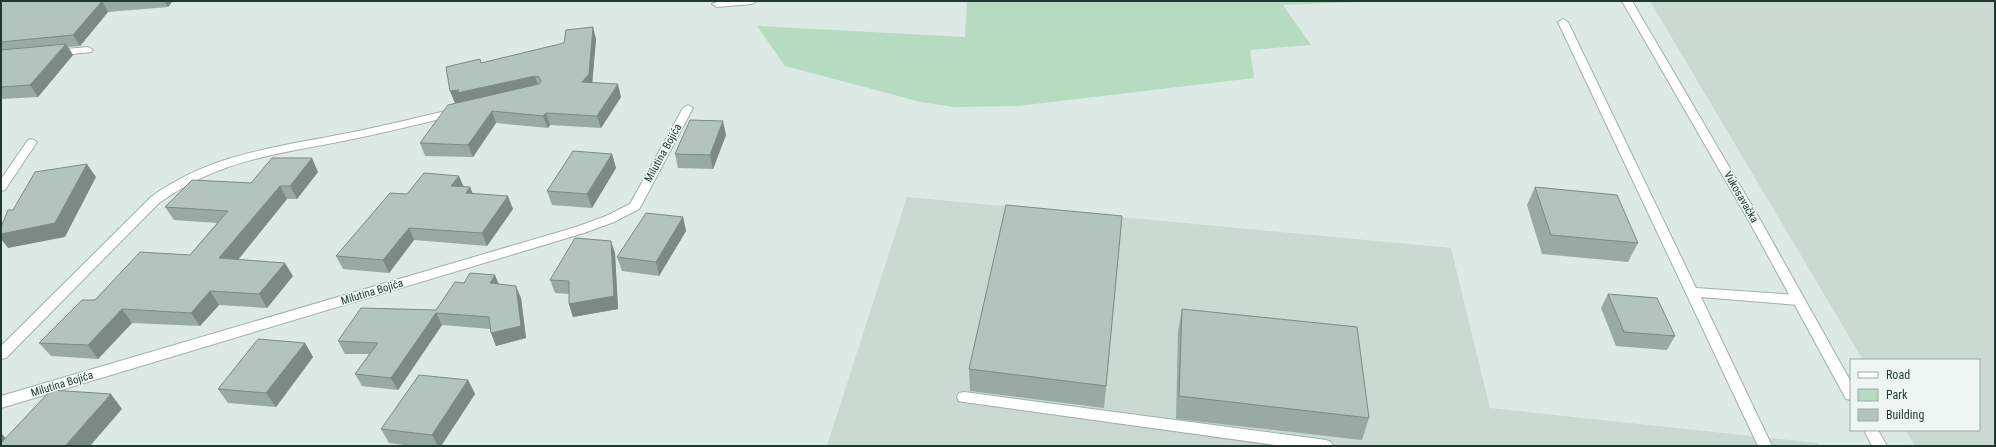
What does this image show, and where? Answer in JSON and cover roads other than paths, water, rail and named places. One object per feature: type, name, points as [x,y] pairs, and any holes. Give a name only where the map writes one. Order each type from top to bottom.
[{"type":"street","points":[[717,4],[752,1]]},
{"type":"street","name":"Vukosavačka","points":[[1627,1],[1756,223],[1850,393]]},
{"type":"street","points":[[1563,22],[1765,446]]},
{"type":"street","points":[[48,54],[88,50]]},
{"type":"street","name":"Milutina Bojića","points":[[1,402],[580,230],[610,219],[635,206],[688,108]]},
{"type":"street","points":[[1,354],[155,200],[173,185],[198,172],[235,160],[470,109]]},
{"type":"street","points":[[1,187],[32,142]]},
{"type":"street","points":[[1692,292],[1798,300]]},
{"type":"street","points":[[964,397],[1326,446]]},
{"type":"street","points":[[1872,431],[1880,446]]}]
